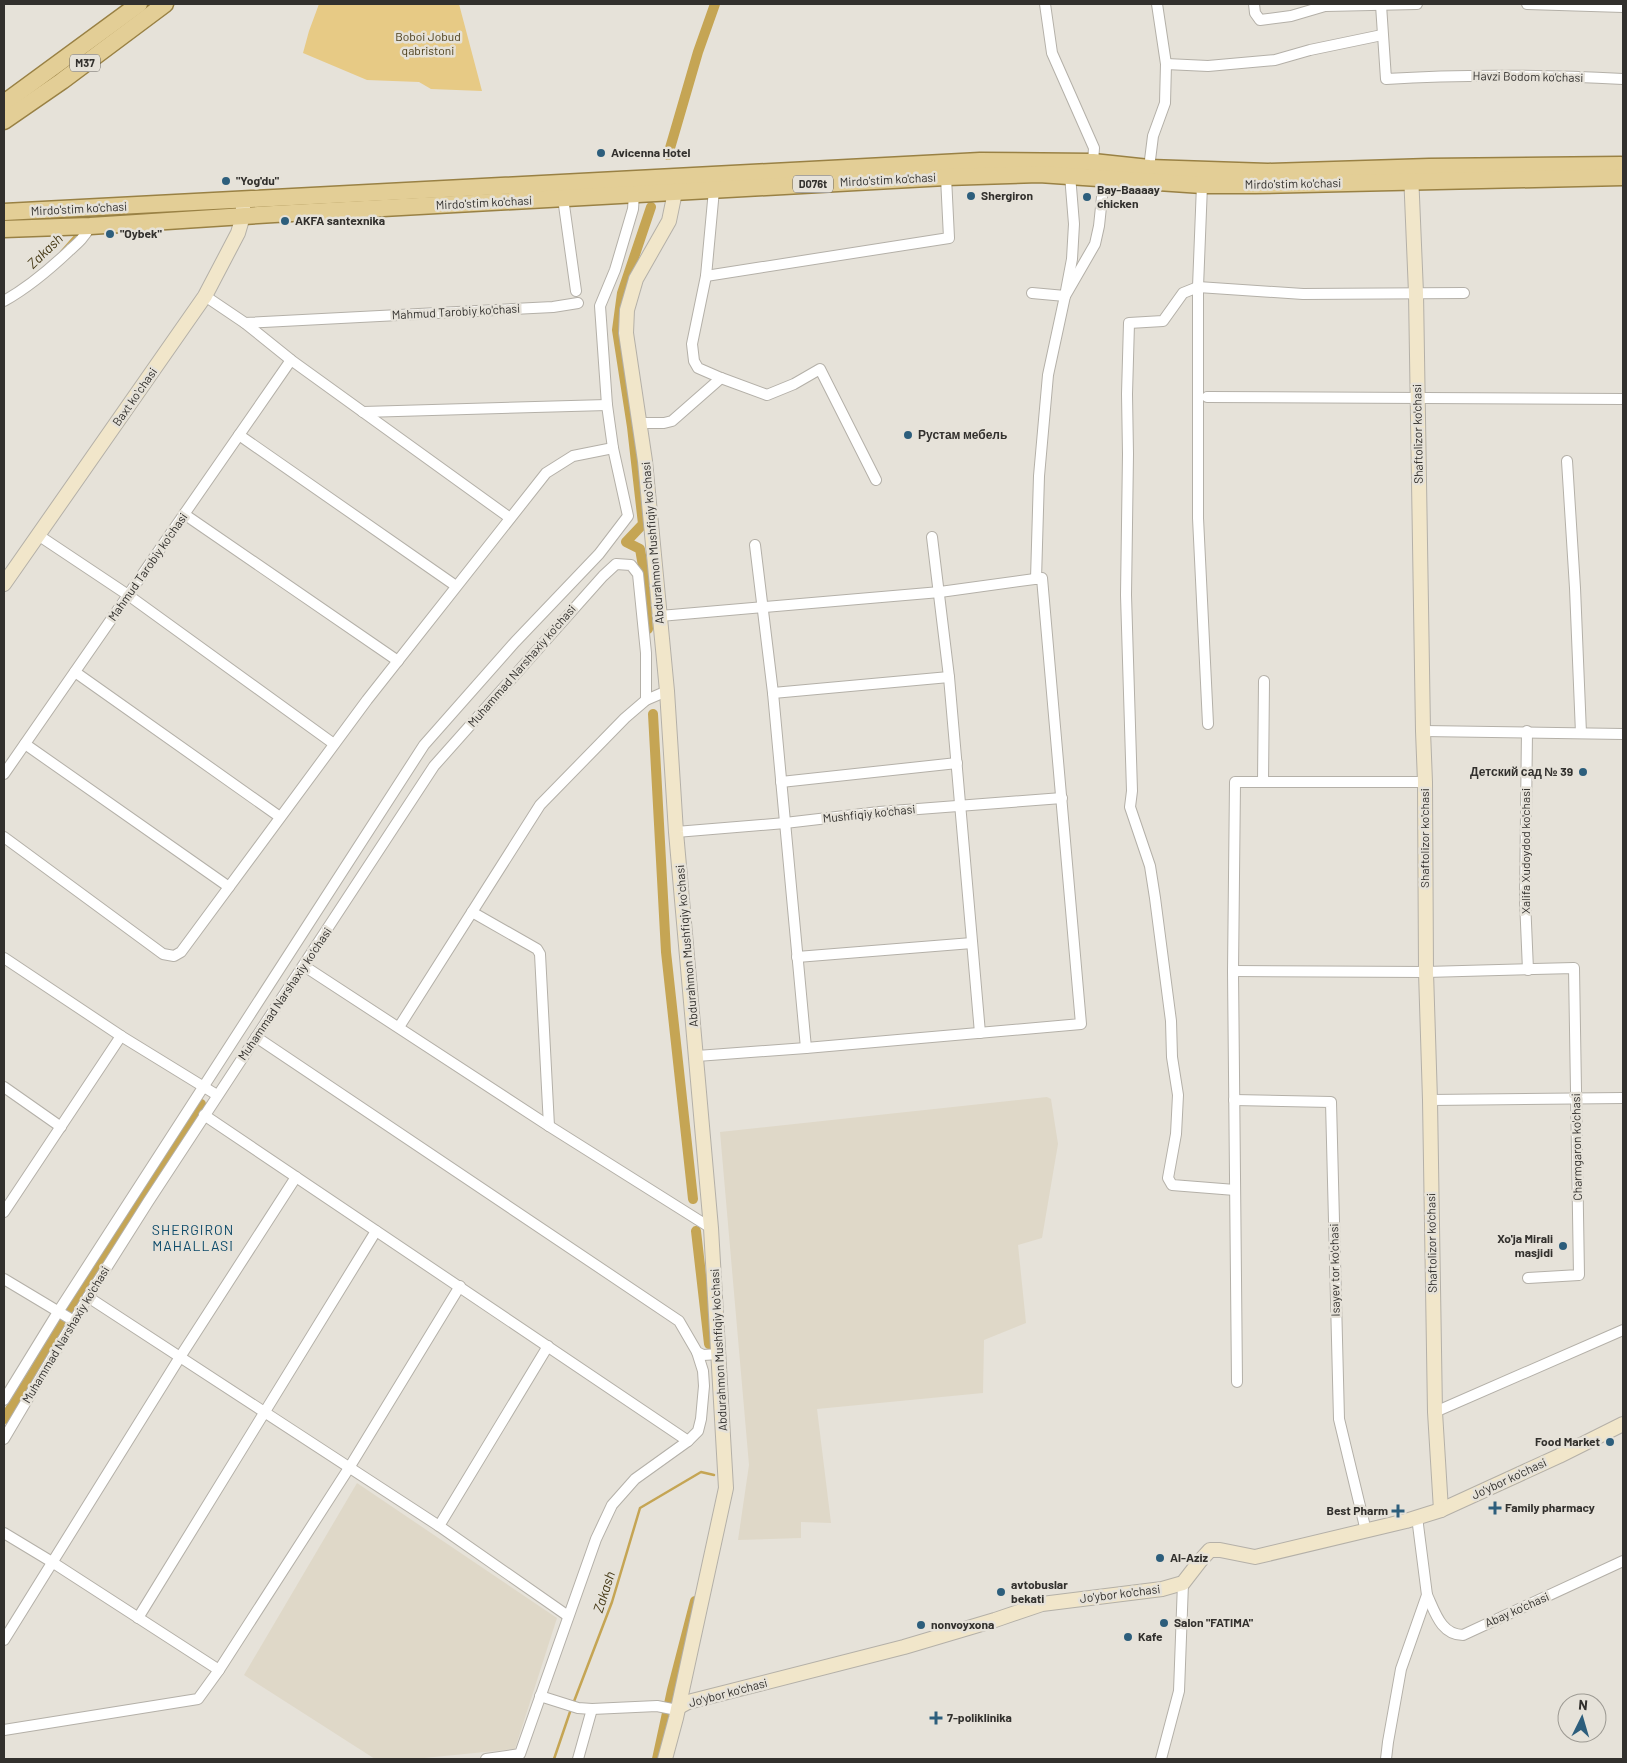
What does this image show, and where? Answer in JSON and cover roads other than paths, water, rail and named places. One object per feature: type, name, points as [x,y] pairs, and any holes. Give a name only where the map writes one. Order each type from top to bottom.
[{"type":"main road","name":"M37","points":[[4,103],[139,4]]},
{"type":"main road","name":"M37","points":[[4,121],[62,81],[165,4]]},
{"type":"main road","name":"Mirdo'stim ko'chasi","points":[[4,212],[980,161],[1097,172],[1202,185],[1255,186],[1411,174],[1623,165]]},
{"type":"main road","name":"Mirdo'stim ko'chasi","points":[[4,229],[90,226],[946,177],[1070,175],[1149,168],[1281,172],[1623,176]]},
{"type":"street","points":[[1045,4],[1052,53],[1094,148],[1097,172],[1098,226],[1094,244],[1065,296]]},
{"type":"street","points":[[1149,168],[1153,136],[1165,103],[1166,64],[1157,4]]},
{"type":"street","points":[[1254,4],[1255,13],[1260,20],[1291,16],[1325,6],[1417,4]]},
{"type":"street","points":[[1527,4],[1623,7]]},
{"type":"street","points":[[1166,64],[1208,66],[1274,60],[1310,50],[1382,35],[1381,5]]},
{"type":"street","name":"Havzi Bodom ko'chasi","points":[[1382,35],[1386,79],[1433,76],[1568,76],[1623,80]]},
{"type":"street","name":"Shaftolizor ko'chasi","points":[[1411,174],[1416,293],[1425,782],[1426,972],[1435,1412],[1442,1510]]},
{"type":"street","points":[[1036,579],[1039,476],[1048,375],[1073,250],[1074,224],[1070,175]]},
{"type":"street","points":[[706,276],[950,238],[946,177]]},
{"type":"street","points":[[1202,185],[1198,287],[1199,544],[1208,724]]},
{"type":"street","points":[[714,190],[706,276],[692,344],[694,361],[698,368],[767,395],[794,384],[820,369],[876,480]]},
{"type":"street","name":"Abdurahmon Mushfiqiy koʻchasi","points":[[665,1759],[726,1488],[712,1228],[676,832],[667,691],[645,461],[626,333],[628,310],[636,280],[669,220],[675,192]]},
{"type":"street","points":[[4,1400],[58,1312],[424,745],[515,642],[599,554],[628,516],[613,448],[607,405],[600,306],[615,270],[623,244],[633,209],[634,194]]},
{"type":"street","points":[[563,198],[576,291]]},
{"type":"street","name":"Baxt koʻchasi","points":[[4,584],[205,296],[238,233],[243,216],[243,200]]},
{"type":"street","points":[[4,301],[22,292],[52,269],[85,236],[90,226]]},
{"type":"street","points":[[1235,1190],[1172,1185],[1168,1178],[1176,1134],[1178,1095],[1172,1057],[1171,1021],[1150,866],[1130,807],[1132,791],[1126,595],[1129,323],[1163,321],[1183,293],[1198,287],[1304,294],[1464,293]]},
{"type":"street","points":[[1032,293],[1065,296]]},
{"type":"street","points":[[205,296],[245,323],[291,360],[510,518]]},
{"type":"street","name":"Mahmud Tarobiy ko'chasi","points":[[245,323],[554,307],[578,303]]},
{"type":"street","name":"Mahmud Tarobiy ko'chasi","points":[[4,774],[291,360]]},
{"type":"street","points":[[640,422],[664,423],[672,421],[721,378]]},
{"type":"street","points":[[1207,397],[1623,400]]},
{"type":"street","points":[[363,412],[607,405]]},
{"type":"street","points":[[239,435],[456,586]]},
{"type":"street","points":[[4,837],[163,954],[174,956],[181,952],[334,744],[546,473],[573,456],[613,448]]},
{"type":"street","points":[[1567,461],[1575,588],[1580,733]]},
{"type":"street","points":[[184,514],[398,661]]},
{"type":"street","points":[[38,535],[128,596],[334,744]]},
{"type":"street","points":[[932,537],[949,677],[980,1033]]},
{"type":"street","points":[[755,545],[773,694],[806,1048]]},
{"type":"street","name":"Muhammad Narshaxiy ko'chasi","points":[[4,1438],[88,1297],[204,1115],[304,966],[434,766],[603,576],[616,564],[631,565],[638,574],[646,653],[646,700]]},
{"type":"street","points":[[660,616],[940,592],[1042,578],[1082,1024],[697,1056]]},
{"type":"street","points":[[75,672],[280,817]]},
{"type":"street","points":[[773,694],[949,677]]},
{"type":"street","points":[[1263,782],[1264,681]]},
{"type":"street","points":[[399,1027],[540,805],[646,700],[667,691]]},
{"type":"street","points":[[1423,731],[1527,731],[1623,734]]},
{"type":"street","name":"Xalifa Xudoydod ko'chasi","points":[[1527,731],[1526,900],[1528,970]]},
{"type":"street","points":[[25,744],[229,887]]},
{"type":"street","points":[[781,782],[957,763]]},
{"type":"street","points":[[1237,1382],[1233,971],[1235,782],[1425,782]]},
{"type":"street","name":"Mushfiqiy ko'chasi","points":[[676,832],[785,823],[879,812],[1062,798]]},
{"type":"street","points":[[472,912],[536,949],[540,954],[549,1126]]},
{"type":"street","points":[[797,957],[972,942]]},
{"type":"street","points":[[4,958],[121,1036],[218,1095]]},
{"type":"street","points":[[304,966],[549,1126],[712,1228]]},
{"type":"street","name":"Charmgaron ko'chasi","points":[[1528,970],[1574,968],[1575,1098],[1580,1275],[1528,1278]]},
{"type":"street","points":[[1233,971],[1426,972],[1528,970]]},
{"type":"street","points":[[4,1212],[7,1201],[121,1036]]},
{"type":"street","points":[[256,1038],[679,1321],[697,1352],[703,1371],[704,1386],[702,1419],[698,1431],[688,1441],[634,1479],[612,1505],[596,1539],[520,1754],[486,1759]]},
{"type":"street","points":[[4,1087],[60,1126]]},
{"type":"street","points":[[1430,1100],[1623,1098]]},
{"type":"street","name":"Isayev tor ko'chasi","points":[[1234,1100],[1331,1102],[1339,1419],[1366,1531]]},
{"type":"street","points":[[204,1115],[688,1441]]},
{"type":"street","points":[[4,1640],[180,1358],[296,1177]]},
{"type":"street","points":[[138,1618],[376,1231]]},
{"type":"street","points":[[4,1279],[74,1321]]},
{"type":"street","points":[[4,1730],[198,1699],[219,1670],[350,1468],[460,1286]]},
{"type":"street","points":[[88,1297],[439,1526],[568,1616]]},
{"type":"street","points":[[1435,1412],[1623,1330]]},
{"type":"street","points":[[439,1526],[548,1346]]},
{"type":"street","points":[[697,1352],[702,1355],[720,1354]]},
{"type":"street","name":"Jo'ybor ko'chasi","points":[[676,1708],[688,1702],[904,1647],[1042,1604],[1162,1589],[1183,1583],[1210,1550],[1220,1550],[1255,1558],[1442,1510],[1623,1424]]},
{"type":"street","points":[[1386,1759],[1401,1669],[1427,1595],[1417,1517]]},
{"type":"street","points":[[4,1533],[219,1670]]},
{"type":"street","name":"Abay ko'chasi","points":[[1427,1595],[1442,1626],[1448,1632],[1455,1635],[1463,1634],[1623,1561]]},
{"type":"street","points":[[1161,1759],[1179,1691],[1183,1583]]},
{"type":"street","points":[[540,1696],[578,1708],[592,1710],[657,1706],[676,1708]]},
{"type":"street","points":[[578,1759],[592,1710]]},
{"type":"waterway","points":[[668,155],[698,52],[715,4]]},
{"type":"waterway","points":[[648,629],[645,578],[640,549],[626,542],[643,524],[632,427],[617,330],[622,293],[651,207]]},
{"type":"waterway","name":"Zakash","points":[[61,252],[75,236]]},
{"type":"waterway","points":[[653,714],[666,952],[693,1199]]},
{"type":"waterway","points":[[70,1310],[201,1104]]},
{"type":"waterway","points":[[696,1231],[709,1344]]},
{"type":"waterway","points":[[4,1419],[61,1324]]},
{"type":"waterway","name":"Zakash","points":[[573,1704],[612,1602],[640,1508],[701,1472],[714,1475]]},
{"type":"waterway","points":[[657,1759],[672,1690],[695,1601]]},
{"type":"waterway","name":"Zakash","points":[[554,1759],[571,1709]]},
{"type":"place","name":"Avicenna Hotel","points":[[601,153]]},
{"type":"place","name":"\"Yog'du\"","points":[[226,181]]},
{"type":"place","name":"Shergiron","points":[[971,196]]},
{"type":"place","name":"Bay-Baaaay chicken","points":[[1087,197]]},
{"type":"place","name":"AKFA santexnika","points":[[285,221]]},
{"type":"place","name":"\"Oybek\"","points":[[110,234]]},
{"type":"place","name":"Рустам мебель","points":[[908,435]]},
{"type":"place","name":"Детский сад № 39","points":[[1583,772]]},
{"type":"place","name":"Xo'ja Mirali masjidi","points":[[1563,1246]]},
{"type":"place","name":"Food Market","points":[[1610,1442]]},
{"type":"place","name":"Family pharmacy","points":[[1495,1508]]},
{"type":"place","name":"Best Pharm","points":[[1398,1511]]},
{"type":"place","name":"Al-Aziz","points":[[1160,1558]]},
{"type":"place","name":"avtobuslar bekati","points":[[1001,1592]]},
{"type":"place","name":"Salon \"FATIMA\"","points":[[1164,1623]]},
{"type":"place","name":"nonvoyxona","points":[[921,1625]]},
{"type":"place","name":"Kafe","points":[[1128,1637]]},
{"type":"place","name":"7-poliklinika","points":[[936,1718]]},
{"type":"district","name":"SHERGIRON MAHALLASI","points":[[193,1238]]},
{"type":"park label","name":"Boboi Jobud qabristoni","points":[[428,44]]}]
